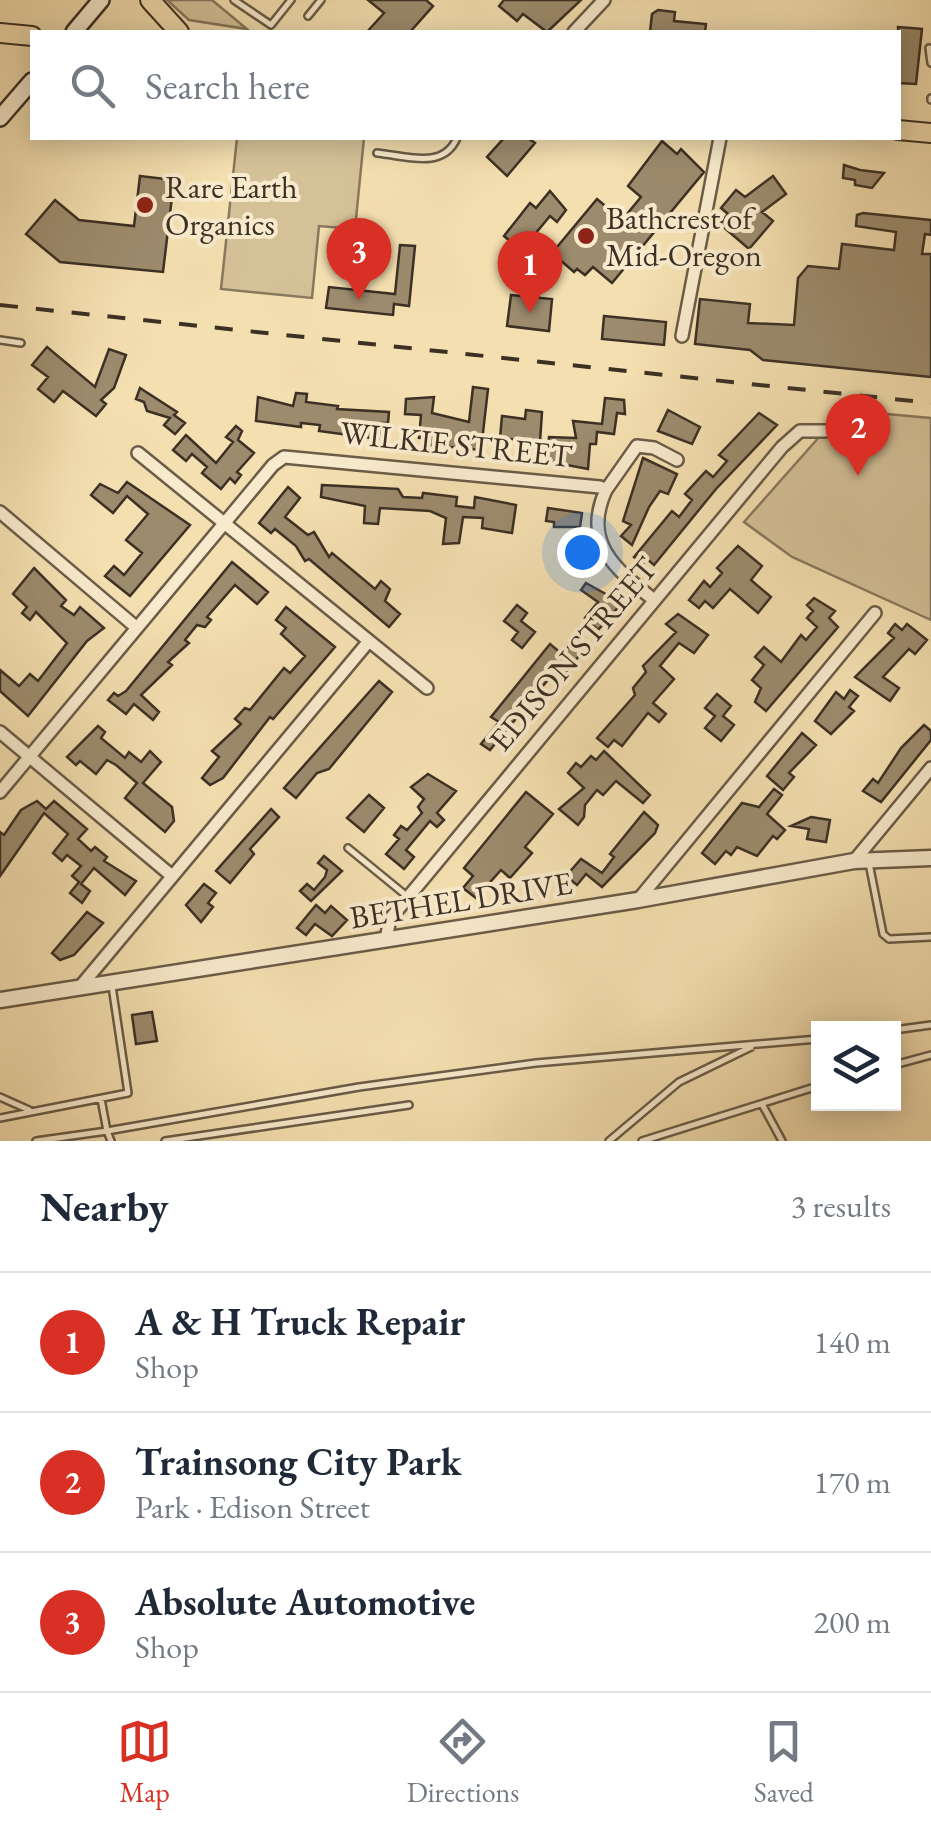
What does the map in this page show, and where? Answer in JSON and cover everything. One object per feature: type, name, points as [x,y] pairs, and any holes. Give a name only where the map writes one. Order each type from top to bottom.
[{"type":"main road","points":[[76,30],[101,0]]},
{"type":"main road","points":[[150,0],[178,30]]},
{"type":"main road","points":[[0,33],[30,36]]},
{"type":"main road","points":[[1,116],[30,83]]},
{"type":"main road","points":[[901,130],[931,133]]},
{"type":"street","points":[[576,30],[604,0]]},
{"type":"street","points":[[682,336],[720,140]]},
{"type":"street","name":"EDISON STREET","points":[[386,939],[387,924],[408,897],[793,437],[808,429],[824,430]]},
{"type":"street","points":[[606,490],[637,446],[654,448],[677,460]]},
{"type":"street","points":[[138,453],[426,688]]},
{"type":"street","name":"WILKIE STREET","points":[[225,524],[284,456],[592,484],[606,490],[595,533],[614,560],[654,600]]},
{"type":"street","points":[[0,512],[137,628]]},
{"type":"street","points":[[0,792],[225,524]]},
{"type":"street","points":[[638,900],[875,613]]},
{"type":"street","points":[[80,988],[369,641]]},
{"type":"street","points":[[0,732],[172,876]]},
{"type":"street","points":[[862,861],[931,768]]},
{"type":"street","name":"BETHEL DRIVE","points":[[0,1000],[862,861],[931,858]]},
{"type":"lane","points":[[238,1],[271,25],[291,0]]},
{"type":"lane","points":[[308,16],[321,0]]},
{"type":"lane","points":[[251,14],[257,8]]},
{"type":"lane","points":[[929,48],[931,64]]},
{"type":"lane","points":[[377,153],[442,158],[456,140]]},
{"type":"lane","points":[[0,340],[21,342]]},
{"type":"lane","points":[[348,848],[408,897]]},
{"type":"lane","points":[[862,861],[883,934],[890,938],[931,937]]},
{"type":"lane","points":[[0,1118],[128,1093],[112,982]]},
{"type":"lane","points":[[901,1029],[931,1025]]},
{"type":"lane","points":[[36,1141],[358,1087],[536,1063],[811,1040]]},
{"type":"lane","points":[[608,1141],[679,1082],[753,1046]]},
{"type":"lane","points":[[901,1063],[931,1055]]},
{"type":"lane","points":[[642,1141],[811,1088]]},
{"type":"lane","points":[[0,1097],[37,1111]]},
{"type":"lane","points":[[101,1099],[111,1141]]},
{"type":"lane","points":[[762,1104],[782,1141]]},
{"type":"lane","points":[[165,1141],[409,1105]]},
{"type":"shaded area","points":[[167,0],[212,0],[247,29],[189,20]]},
{"type":"shaded area","points":[[237,140],[364,140],[355,229],[319,226],[312,298],[221,289]]},
{"type":"shaded area","points":[[843,410],[931,418],[931,620],[792,557],[744,522]]},
{"type":"building","points":[[368,0],[426,0],[433,6],[412,30],[369,30],[384,13]]},
{"type":"building","points":[[504,0],[581,0],[549,30],[523,14],[517,21],[499,6]]},
{"type":"building","points":[[658,10],[675,12],[674,21],[706,24],[705,30],[650,30],[652,14]]},
{"type":"building","points":[[922,29],[916,84],[901,83],[898,30]]},
{"type":"building","points":[[502,140],[535,143],[507,176],[487,157]]},
{"type":"building","points":[[662,141],[677,154],[681,149],[704,172],[612,283],[593,267],[585,275],[577,269],[574,272],[552,253],[597,199],[622,220],[641,197],[628,186]]},
{"type":"building","points":[[844,165],[884,173],[872,188],[855,185],[855,180],[843,178]]},
{"type":"building","points":[[140,176],[174,180],[163,272],[60,262],[26,234],[55,200],[79,220],[134,226]]},
{"type":"building","points":[[773,176],[786,194],[762,212],[773,221],[749,249],[720,224],[728,214],[721,208],[736,190],[745,197]]},
{"type":"building","points":[[550,191],[566,210],[557,222],[550,216],[535,234],[542,240],[529,257],[504,236],[530,203],[536,208]]},
{"type":"building","points":[[857,215],[931,220],[931,235],[925,234],[922,254],[931,254],[931,377],[763,360],[750,350],[695,344],[700,299],[750,304],[748,323],[794,325],[798,278],[808,266],[839,269],[842,244],[894,250],[896,232],[856,226]]},
{"type":"building","points":[[400,245],[415,246],[409,306],[394,304],[393,315],[326,308],[329,287],[395,294]]},
{"type":"building","points":[[511,295],[552,299],[549,331],[507,326]]},
{"type":"building","points":[[604,316],[666,322],[664,345],[602,339]]},
{"type":"building","points":[[47,347],[95,387],[109,349],[126,355],[114,388],[101,400],[106,404],[96,416],[63,391],[54,402],[38,389],[48,377],[32,365]]},
{"type":"building","points":[[473,387],[488,389],[481,450],[428,445],[429,439],[419,438],[421,415],[405,414],[406,399],[434,397],[432,413],[469,422]]},
{"type":"building","points":[[140,388],[177,412],[174,415],[185,423],[175,434],[164,425],[170,418],[147,411],[144,402],[136,399]]},
{"type":"building","points":[[296,393],[307,394],[306,402],[338,406],[337,409],[389,412],[388,423],[381,423],[379,439],[319,431],[320,425],[301,423],[301,427],[256,421],[258,397],[293,406]]},
{"type":"building","points":[[605,398],[624,400],[625,414],[617,413],[614,434],[597,432],[596,444],[590,444],[588,469],[546,461],[549,437],[576,438],[573,421],[602,424]]},
{"type":"building","points":[[526,410],[542,412],[540,442],[500,438],[502,416],[525,419]]},
{"type":"building","points":[[668,410],[700,427],[692,444],[658,431]]},
{"type":"building","points":[[759,413],[777,425],[716,489],[654,565],[647,559],[643,564],[634,557],[672,511],[679,517],[692,500],[685,494],[706,471],[713,477],[727,461],[719,455]]},
{"type":"building","points":[[236,426],[242,431],[238,440],[254,453],[237,472],[241,475],[235,483],[230,478],[221,489],[202,473],[207,467],[192,454],[186,461],[173,450],[186,435],[216,463],[233,442],[226,437]]},
{"type":"building","points":[[643,458],[677,474],[668,494],[660,491],[649,507],[632,545],[621,536],[631,525],[623,521]]},
{"type":"building","points":[[127,482],[190,525],[130,596],[105,576],[114,566],[124,575],[142,553],[126,540],[148,514],[127,496],[113,513],[91,495],[100,484],[118,493]]},
{"type":"building","points":[[322,485],[398,489],[403,497],[422,498],[423,493],[457,497],[456,506],[474,508],[475,497],[516,505],[512,533],[482,528],[483,518],[463,517],[459,543],[443,544],[446,518],[430,511],[380,508],[378,524],[364,523],[365,506],[321,497]]},
{"type":"building","points":[[288,487],[300,498],[285,517],[308,535],[314,532],[329,557],[332,553],[375,589],[381,581],[390,589],[385,601],[400,614],[389,627],[309,559],[305,561],[296,546],[275,529],[271,533],[259,523]]},
{"type":"building","points":[[548,508],[582,513],[580,527],[554,527],[554,522],[546,521]]},
{"type":"building","points":[[738,546],[762,566],[751,580],[771,597],[758,613],[730,589],[713,608],[705,601],[699,608],[689,600],[704,581],[710,587],[722,573],[717,568]]},
{"type":"building","points":[[232,562],[268,592],[257,604],[235,585],[207,617],[211,620],[205,627],[197,625],[185,640],[189,643],[168,662],[172,665],[141,695],[159,712],[153,720],[134,704],[126,714],[108,700],[114,693],[118,696],[126,691]]},
{"type":"building","points":[[34,568],[66,600],[61,606],[74,615],[80,607],[104,628],[87,641],[28,716],[0,691],[0,670],[19,686],[30,674],[38,681],[67,643],[36,612],[30,620],[22,613],[27,607],[13,594]]},
{"type":"building","points":[[586,583],[622,603],[598,630],[585,618],[598,602],[581,590]]},
{"type":"building","points":[[814,598],[835,611],[829,618],[838,627],[766,711],[755,702],[761,688],[752,680],[764,665],[755,657],[764,647],[781,662],[801,635],[806,640],[817,627],[807,618],[813,611],[807,605]]},
{"type":"building","points":[[517,605],[527,613],[521,621],[535,632],[522,648],[512,640],[518,632],[504,621]]},
{"type":"building","points":[[286,607],[335,647],[273,719],[270,717],[223,778],[210,785],[202,778],[219,757],[212,751],[241,724],[235,719],[245,708],[250,710],[284,668],[290,673],[305,656],[281,634],[286,628],[276,620]]},
{"type":"building","points":[[678,614],[708,635],[694,653],[679,643],[660,666],[674,679],[653,703],[666,714],[659,722],[648,713],[622,746],[614,740],[608,747],[597,738],[635,695],[633,688],[646,672],[643,666],[676,632],[666,624]]},
{"type":"building","points":[[895,624],[902,630],[907,624],[927,640],[915,654],[909,649],[883,677],[899,688],[890,701],[855,677],[894,638],[888,633]]},
{"type":"building","points":[[577,637],[587,646],[563,676],[556,670],[490,750],[481,744],[499,722],[491,717],[550,644],[562,654]]},
{"type":"building","points":[[379,681],[392,692],[329,769],[317,773],[296,798],[284,788]]},
{"type":"building","points":[[850,690],[858,696],[849,707],[854,711],[831,734],[815,721],[836,692],[844,699]]},
{"type":"building","points":[[717,694],[731,706],[723,716],[734,725],[721,741],[705,728],[715,716],[705,708]]},
{"type":"building","points":[[924,725],[931,731],[931,740],[881,802],[863,791],[873,779],[878,783],[901,748]]},
{"type":"building","points":[[98,726],[105,732],[101,738],[125,758],[129,752],[141,762],[150,751],[161,762],[143,783],[172,807],[174,821],[165,832],[125,798],[137,783],[116,765],[107,760],[96,774],[80,761],[76,765],[67,757]]},
{"type":"building","points":[[802,733],[816,745],[789,773],[794,777],[783,790],[767,776]]},
{"type":"building","points":[[604,751],[650,795],[643,803],[616,781],[603,795],[597,790],[585,805],[584,817],[578,825],[559,809],[584,788],[568,773],[576,763],[581,767],[591,756],[596,760]]},
{"type":"building","points":[[428,774],[456,791],[437,813],[444,820],[437,827],[430,821],[406,850],[414,857],[404,869],[386,854],[399,839],[394,835],[401,826],[407,830],[422,813],[418,807],[424,799],[411,787]]},
{"type":"building","points":[[774,789],[782,795],[767,814],[785,830],[777,839],[773,836],[757,856],[737,847],[731,855],[726,851],[715,864],[702,853],[742,803],[759,807]]},
{"type":"building","points":[[526,792],[553,814],[525,847],[532,853],[510,878],[501,870],[476,898],[463,888],[473,876],[464,868]]},
{"type":"building","points":[[369,795],[384,808],[364,832],[347,818]]},
{"type":"building","points":[[37,801],[46,809],[54,801],[87,829],[78,839],[91,851],[95,847],[107,857],[104,861],[136,881],[125,895],[94,868],[81,884],[90,891],[82,903],[70,893],[79,882],[72,876],[81,866],[67,855],[62,861],[53,853],[68,834],[44,813],[0,876],[0,832],[4,835],[21,810]]},
{"type":"building","points":[[271,809],[279,817],[250,849],[254,854],[230,883],[216,871]]},
{"type":"building","points":[[644,812],[658,825],[655,833],[602,887],[586,874],[577,885],[566,876],[581,859],[602,873],[614,857],[610,854]]},
{"type":"building","points":[[811,817],[830,820],[826,842],[807,839],[809,829],[791,826]]},
{"type":"building","points":[[324,856],[342,871],[311,901],[300,891],[307,884],[314,890],[325,877],[327,870],[318,863]]},
{"type":"building","points":[[204,884],[216,893],[208,903],[213,907],[201,922],[186,905]]},
{"type":"building","points":[[316,905],[325,913],[331,906],[347,920],[332,936],[315,924],[306,935],[297,928]]},
{"type":"building","points":[[87,912],[103,923],[74,955],[60,960],[52,953]]},
{"type":"building","points":[[152,1012],[157,1041],[136,1044],[132,1015]]},
{"type":"railway","points":[[0,305],[931,403]]},
{"type":"place","name":"Rare Earth Organics","points":[[145,205]]},
{"type":"place","name":"Bathcrest of Mid-Oregon","points":[[586,236]]},
{"type":"place","name":"Absolute Automotive","points":[[359,300]]},
{"type":"place","name":"A & H Truck Repair","points":[[530,313]]},
{"type":"place","name":"Trainsong City Park","points":[[858,476]]}]
